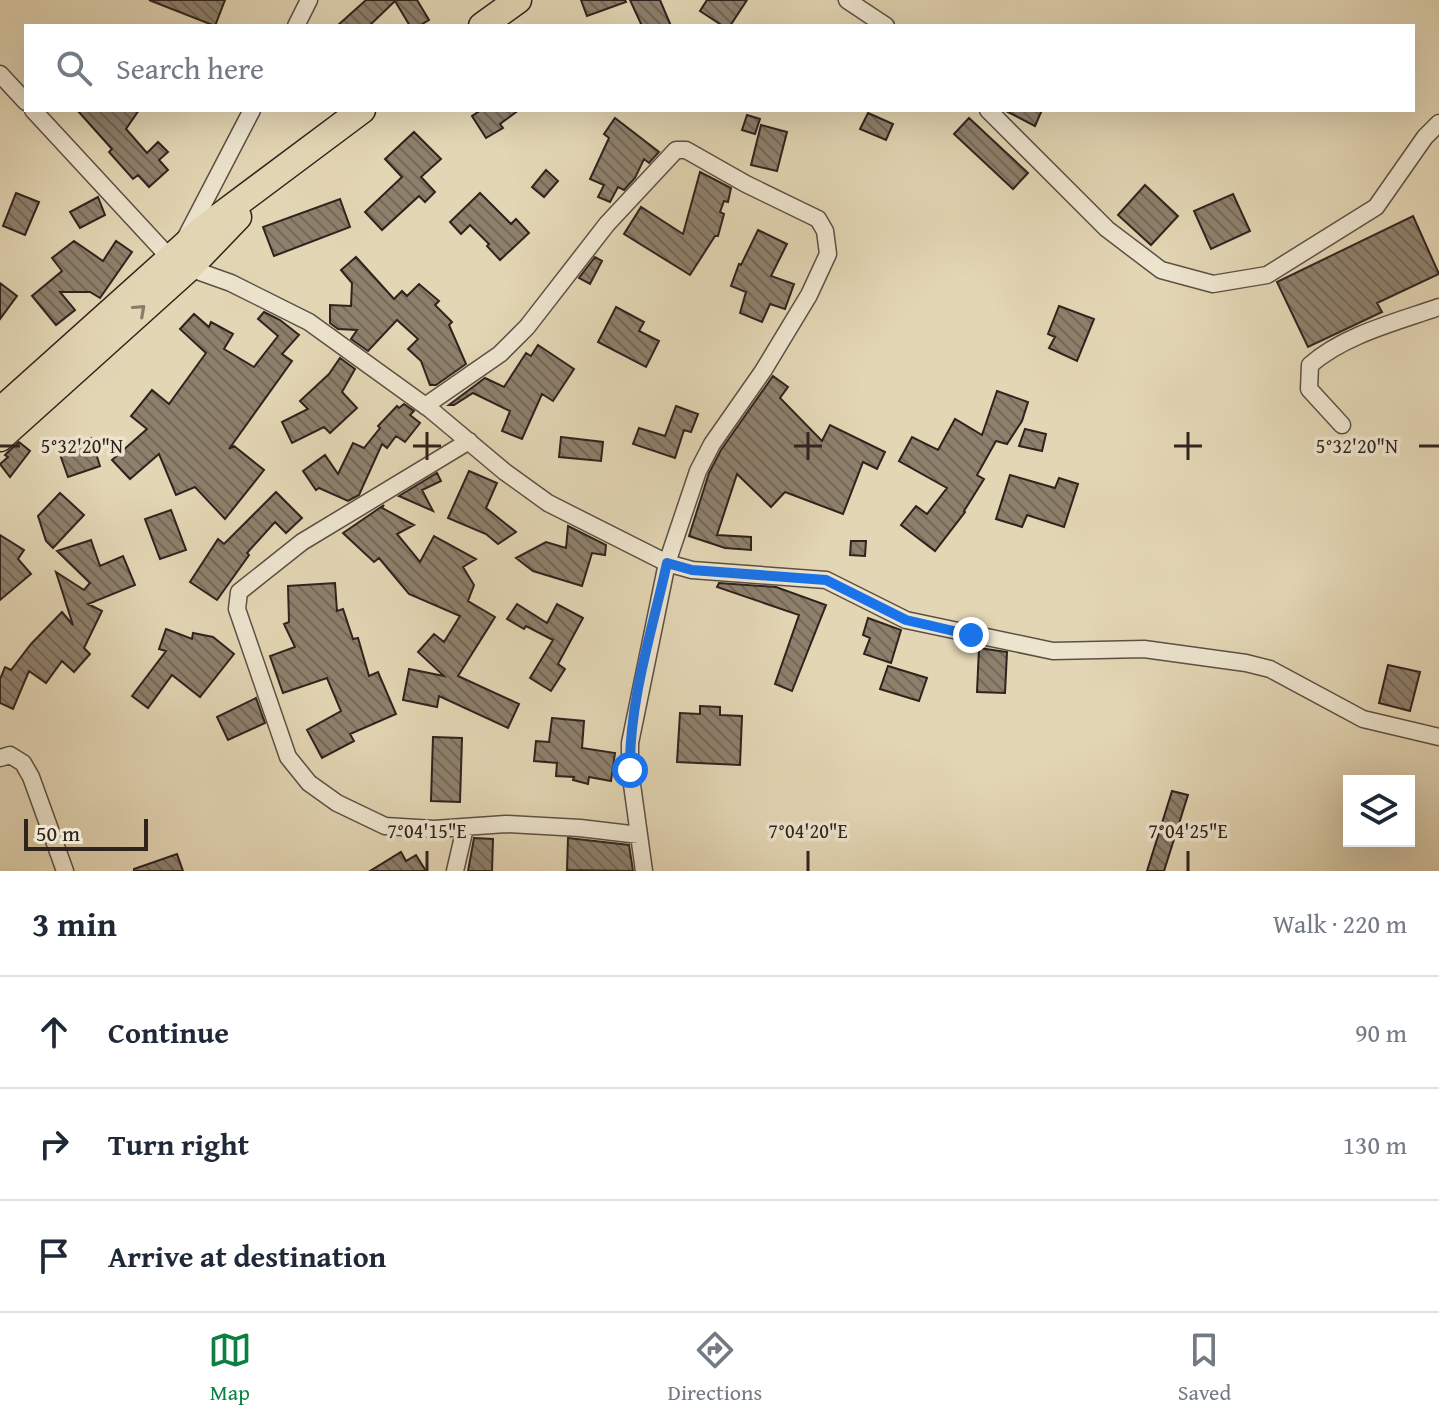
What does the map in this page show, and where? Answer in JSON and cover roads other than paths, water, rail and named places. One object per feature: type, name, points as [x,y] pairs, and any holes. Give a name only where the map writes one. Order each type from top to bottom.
[{"type":"main road","points":[[485,24],[518,0]]},
{"type":"main road","points":[[0,438],[179,258],[204,228],[359,112]]},
{"type":"main road","points":[[0,411],[179,258]]},
{"type":"street","points":[[297,24],[309,0]]},
{"type":"street","points":[[847,0],[883,24]]},
{"type":"street","points":[[0,74],[24,100]]},
{"type":"street","points":[[35,112],[179,258],[309,322],[425,406],[548,503],[667,563],[692,570],[826,580],[906,620],[1053,651],[1144,649],[1246,663],[1270,669],[1363,719],[1439,737]]},
{"type":"street","points":[[179,258],[251,112]]},
{"type":"street","points":[[990,112],[1107,229],[1161,270],[1213,284],[1267,275],[1376,207],[1425,137],[1439,123]]},
{"type":"street","points":[[425,406],[500,354],[527,327],[607,224],[676,150],[686,150],[818,219],[825,231],[828,254],[801,308],[763,371],[712,444],[698,471],[667,563],[630,743],[630,770],[644,871]]},
{"type":"street","points":[[1342,425],[1309,389],[1310,365],[1324,353],[1439,307]]},
{"type":"street","points":[[469,441],[302,542],[239,592],[237,609],[288,757],[309,783],[337,803],[385,826],[465,828],[506,824],[639,835]]},
{"type":"street","points":[[0,758],[10,755],[23,763],[65,871]]},
{"type":"street","points":[[455,871],[465,828]]}]
